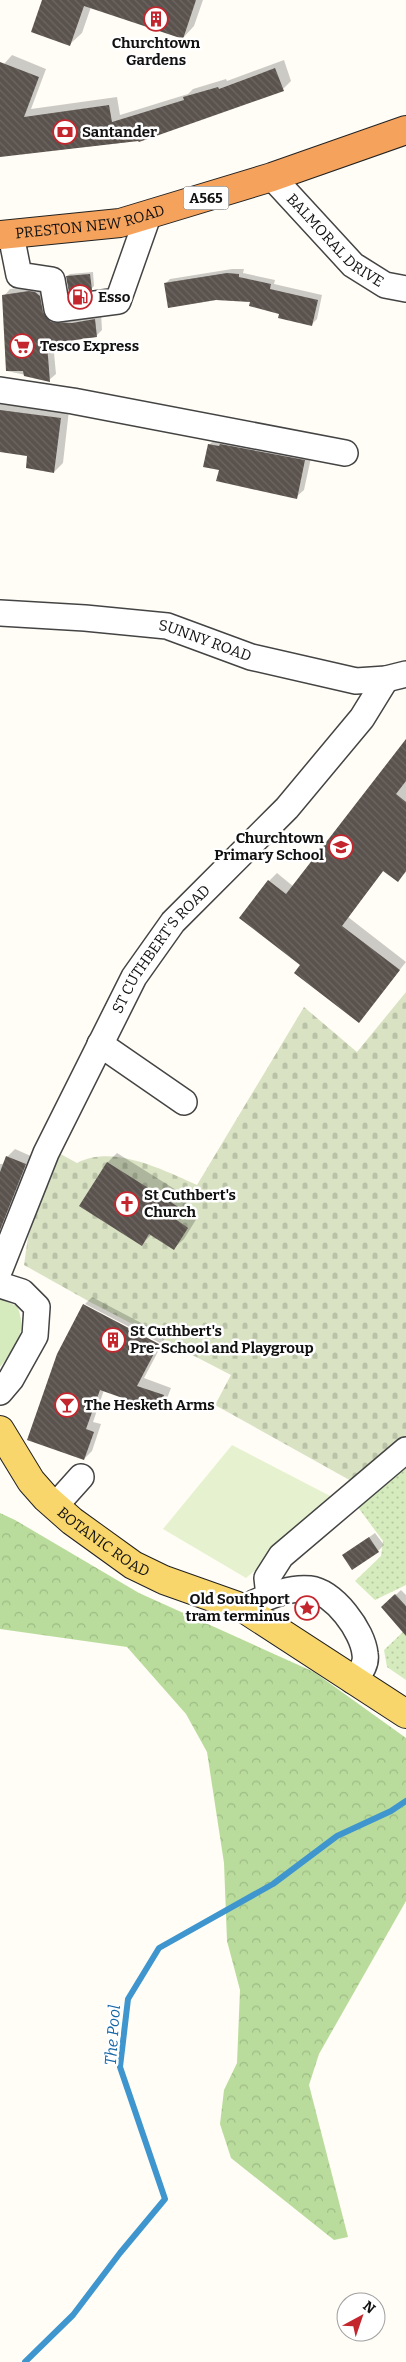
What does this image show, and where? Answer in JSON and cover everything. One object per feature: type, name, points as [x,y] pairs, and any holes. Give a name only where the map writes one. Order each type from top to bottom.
[{"type":"highway","name":"PRESTON NEW ROAD","points":[[5,235],[120,224],[272,177],[406,130]]},
{"type":"main road","name":"BOTANIC ROAD","points":[[0,1430],[31,1481],[54,1506],[133,1565],[164,1580],[243,1608],[406,1714]]},
{"type":"street","name":"BALMORAL DRIVE","points":[[272,177],[353,266],[385,285],[406,289]]},
{"type":"street","points":[[5,235],[18,274],[52,280],[57,309],[118,301],[148,216]]},
{"type":"street","points":[[0,390],[74,401],[345,453]]},
{"type":"street","name":"SUNNY ROAD","points":[[0,613],[85,618],[167,626],[251,657],[356,681],[396,676]]},
{"type":"street","name":"ST CUTHBERT'S ROAD","points":[[0,1269],[46,1153],[134,977],[173,922],[287,808],[396,676]]},
{"type":"street","points":[[100,1044],[184,1102]]},
{"type":"street","points":[[0,1286],[22,1292],[37,1307],[34,1336],[31,1345],[11,1379],[0,1392]]},
{"type":"street","points":[[269,1596],[267,1578],[281,1556],[406,1450]]},
{"type":"street","points":[[54,1506],[80,1477]]},
{"type":"street","points":[[243,1608],[269,1596],[295,1590],[311,1589],[322,1594],[340,1608],[358,1634],[365,1653],[364,1667],[353,1681]]},
{"type":"green space","points":[[406,992],[406,1449],[362,1487],[215,1405],[231,1375],[90,1302],[24,1265],[28,1237],[57,1152],[77,1163],[91,1158],[106,1156],[138,1161],[197,1185],[304,1007],[357,1052]]},
{"type":"green space","points":[[0,1299],[17,1306],[20,1315],[21,1331],[11,1353],[0,1367]]},
{"type":"green space","points":[[232,1445],[338,1500],[246,1578],[163,1529]]},
{"type":"green space","points":[[406,1456],[406,1585],[375,1600],[355,1581],[381,1556],[383,1541],[354,1502]]},
{"type":"green space","points":[[0,1513],[139,1593],[314,1672],[406,1738],[406,1901],[319,2054],[309,2085],[348,2237],[334,2240],[231,2158],[220,2124],[224,2090],[237,2063],[240,1990],[227,1941],[224,1863],[207,1752],[186,1714],[127,1647],[0,1629]]},
{"type":"green space","points":[[406,1629],[406,1680],[387,1667],[384,1650]]},
{"type":"building","name":"Churchtown Gardens","points":[[42,0],[196,0],[183,39],[84,6],[70,46],[31,32]]},
{"type":"building","points":[[0,62],[39,77],[24,117],[109,105],[112,122],[184,100],[183,97],[218,87],[219,89],[275,68],[284,91],[139,142],[0,157]]},
{"type":"building","points":[[227,273],[239,274],[239,277],[271,284],[270,289],[318,300],[312,326],[278,318],[279,314],[249,306],[250,302],[216,300],[168,308],[164,283]]},
{"type":"building","points":[[90,274],[92,290],[69,293],[66,276]]},
{"type":"building","points":[[29,291],[35,292],[40,296],[43,312],[51,322],[72,323],[95,319],[97,337],[47,344],[50,382],[24,376],[23,371],[6,371],[2,295]]},
{"type":"building","points":[[0,410],[61,418],[54,473],[26,468],[27,456],[0,452]]},
{"type":"building","points":[[208,444],[219,446],[220,444],[305,460],[297,499],[216,481],[219,470],[203,467]]},
{"type":"building","points":[[406,739],[406,781],[396,794],[406,802],[406,871],[398,882],[383,871],[342,926],[400,970],[359,1023],[294,973],[300,965],[239,918],[268,880],[286,894]]},
{"type":"building","points":[[6,1156],[26,1164],[0,1230],[0,1172]]},
{"type":"building","name":"St Cuthbert's Church","points":[[107,1162],[180,1208],[174,1218],[188,1228],[174,1250],[149,1234],[142,1246],[79,1206]]},
{"type":"building","points":[[83,1304],[159,1344],[137,1386],[164,1395],[159,1411],[100,1390],[86,1429],[94,1432],[84,1460],[27,1440],[57,1354]]},
{"type":"building","points":[[369,1537],[379,1552],[352,1570],[342,1555]]},
{"type":"building","points":[[395,1594],[406,1606],[406,1636],[381,1607]]},
{"type":"waterway","name":"The Pool","points":[[25,2362],[73,2315],[120,2253],[165,2199],[120,2067],[128,1999],[159,1948],[273,1884],[337,1836],[391,1811],[406,1801]]},
{"type":"place","name":"Churchtown Gardens","points":[[156,19]]},
{"type":"place","name":"Santander","points":[[65,132]]},
{"type":"place","name":"Esso","points":[[80,297]]},
{"type":"place","name":"Tesco Express","points":[[22,346]]},
{"type":"place","name":"Churchtown Primary School","points":[[341,847]]},
{"type":"place","name":"St Cuthbert's Church","points":[[127,1204]]},
{"type":"place","name":"St Cuthbert's Pre-School and Playgroup","points":[[113,1340]]},
{"type":"place","name":"The Hesketh Arms","points":[[67,1405]]},
{"type":"place","name":"Old Southport tram terminus","points":[[307,1608]]}]
